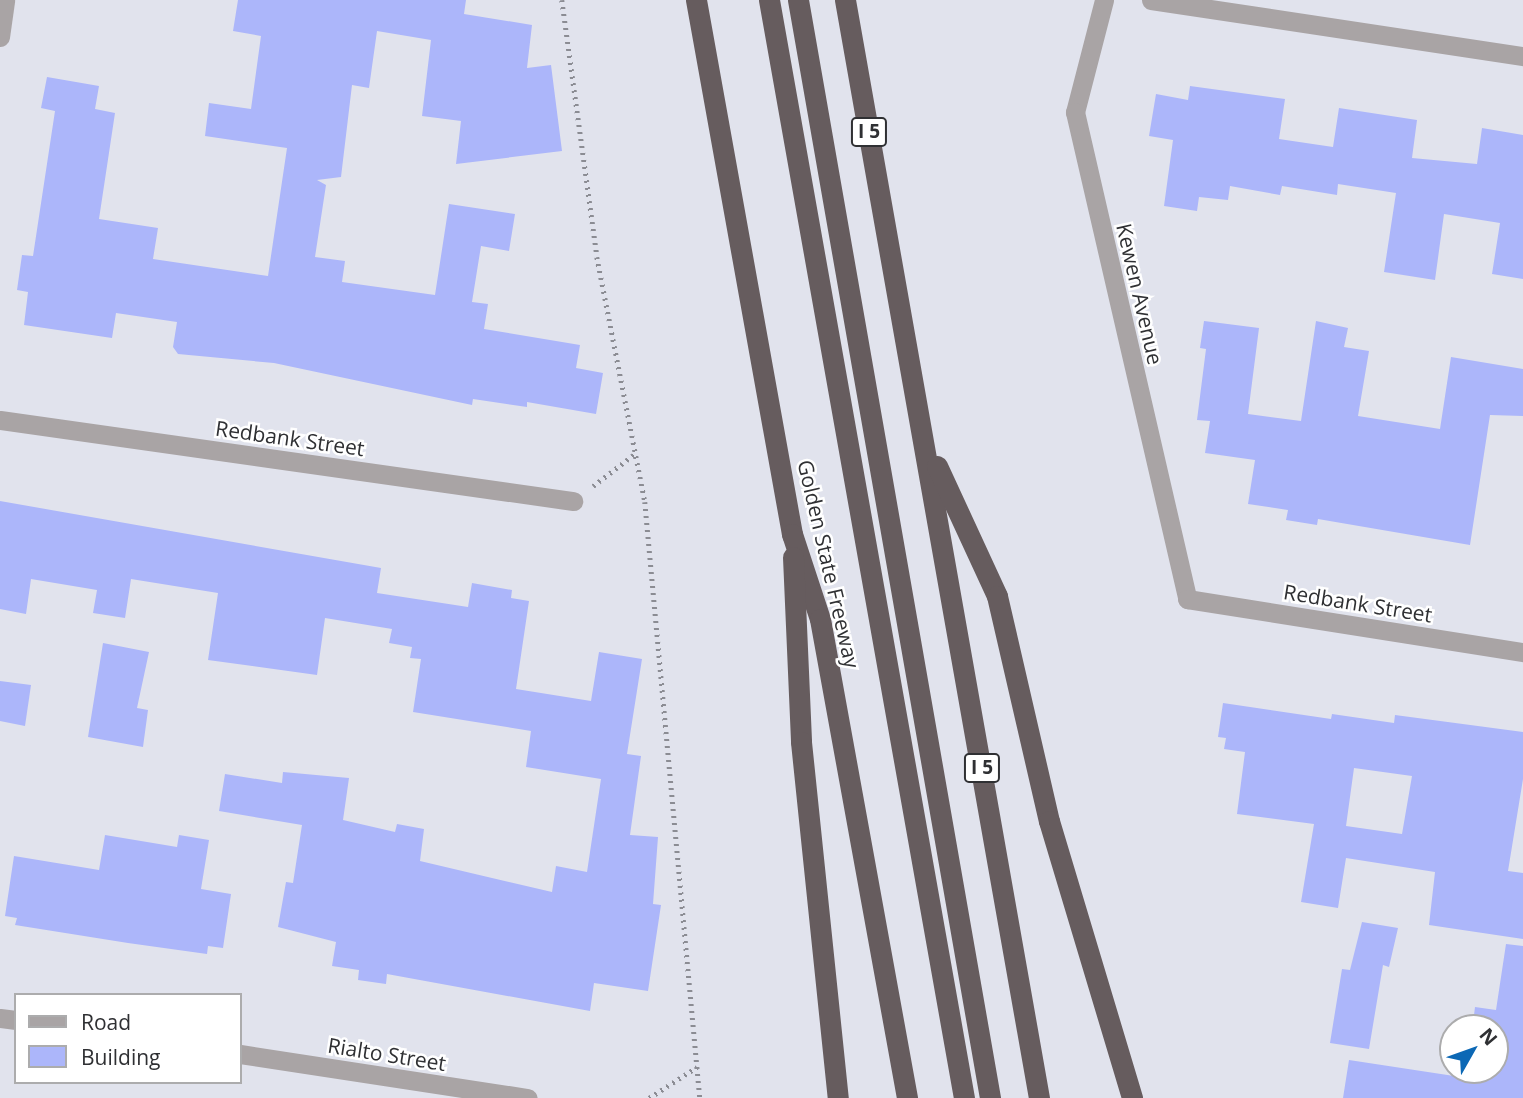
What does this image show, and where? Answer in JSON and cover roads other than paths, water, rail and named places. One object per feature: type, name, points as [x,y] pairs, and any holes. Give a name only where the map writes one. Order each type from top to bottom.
[{"type":"highway","name":"Golden State Freeway","points":[[696,0],[792,534],[820,619],[908,1098]]},
{"type":"highway","points":[[769,0],[964,1098]]},
{"type":"highway","points":[[798,0],[990,1098]]},
{"type":"highway","name":"I 5","points":[[845,0],[1039,1098]]},
{"type":"highway","points":[[924,439],[997,597],[1049,821],[1132,1098]]},
{"type":"highway","points":[[792,534],[801,742],[838,1098]]},
{"type":"street","points":[[0,37],[5,0]]},
{"type":"street","name":"Kewen Avenue","points":[[1104,0],[1075,111],[1187,599]]},
{"type":"street","points":[[1151,0],[1523,56]]},
{"type":"street","name":"Redbank Street","points":[[0,420],[573,501]]},
{"type":"street","name":"Redbank Street","points":[[1187,599],[1523,652]]},
{"type":"street","name":"Rialto Street","points":[[242,1054],[528,1098]]}]
